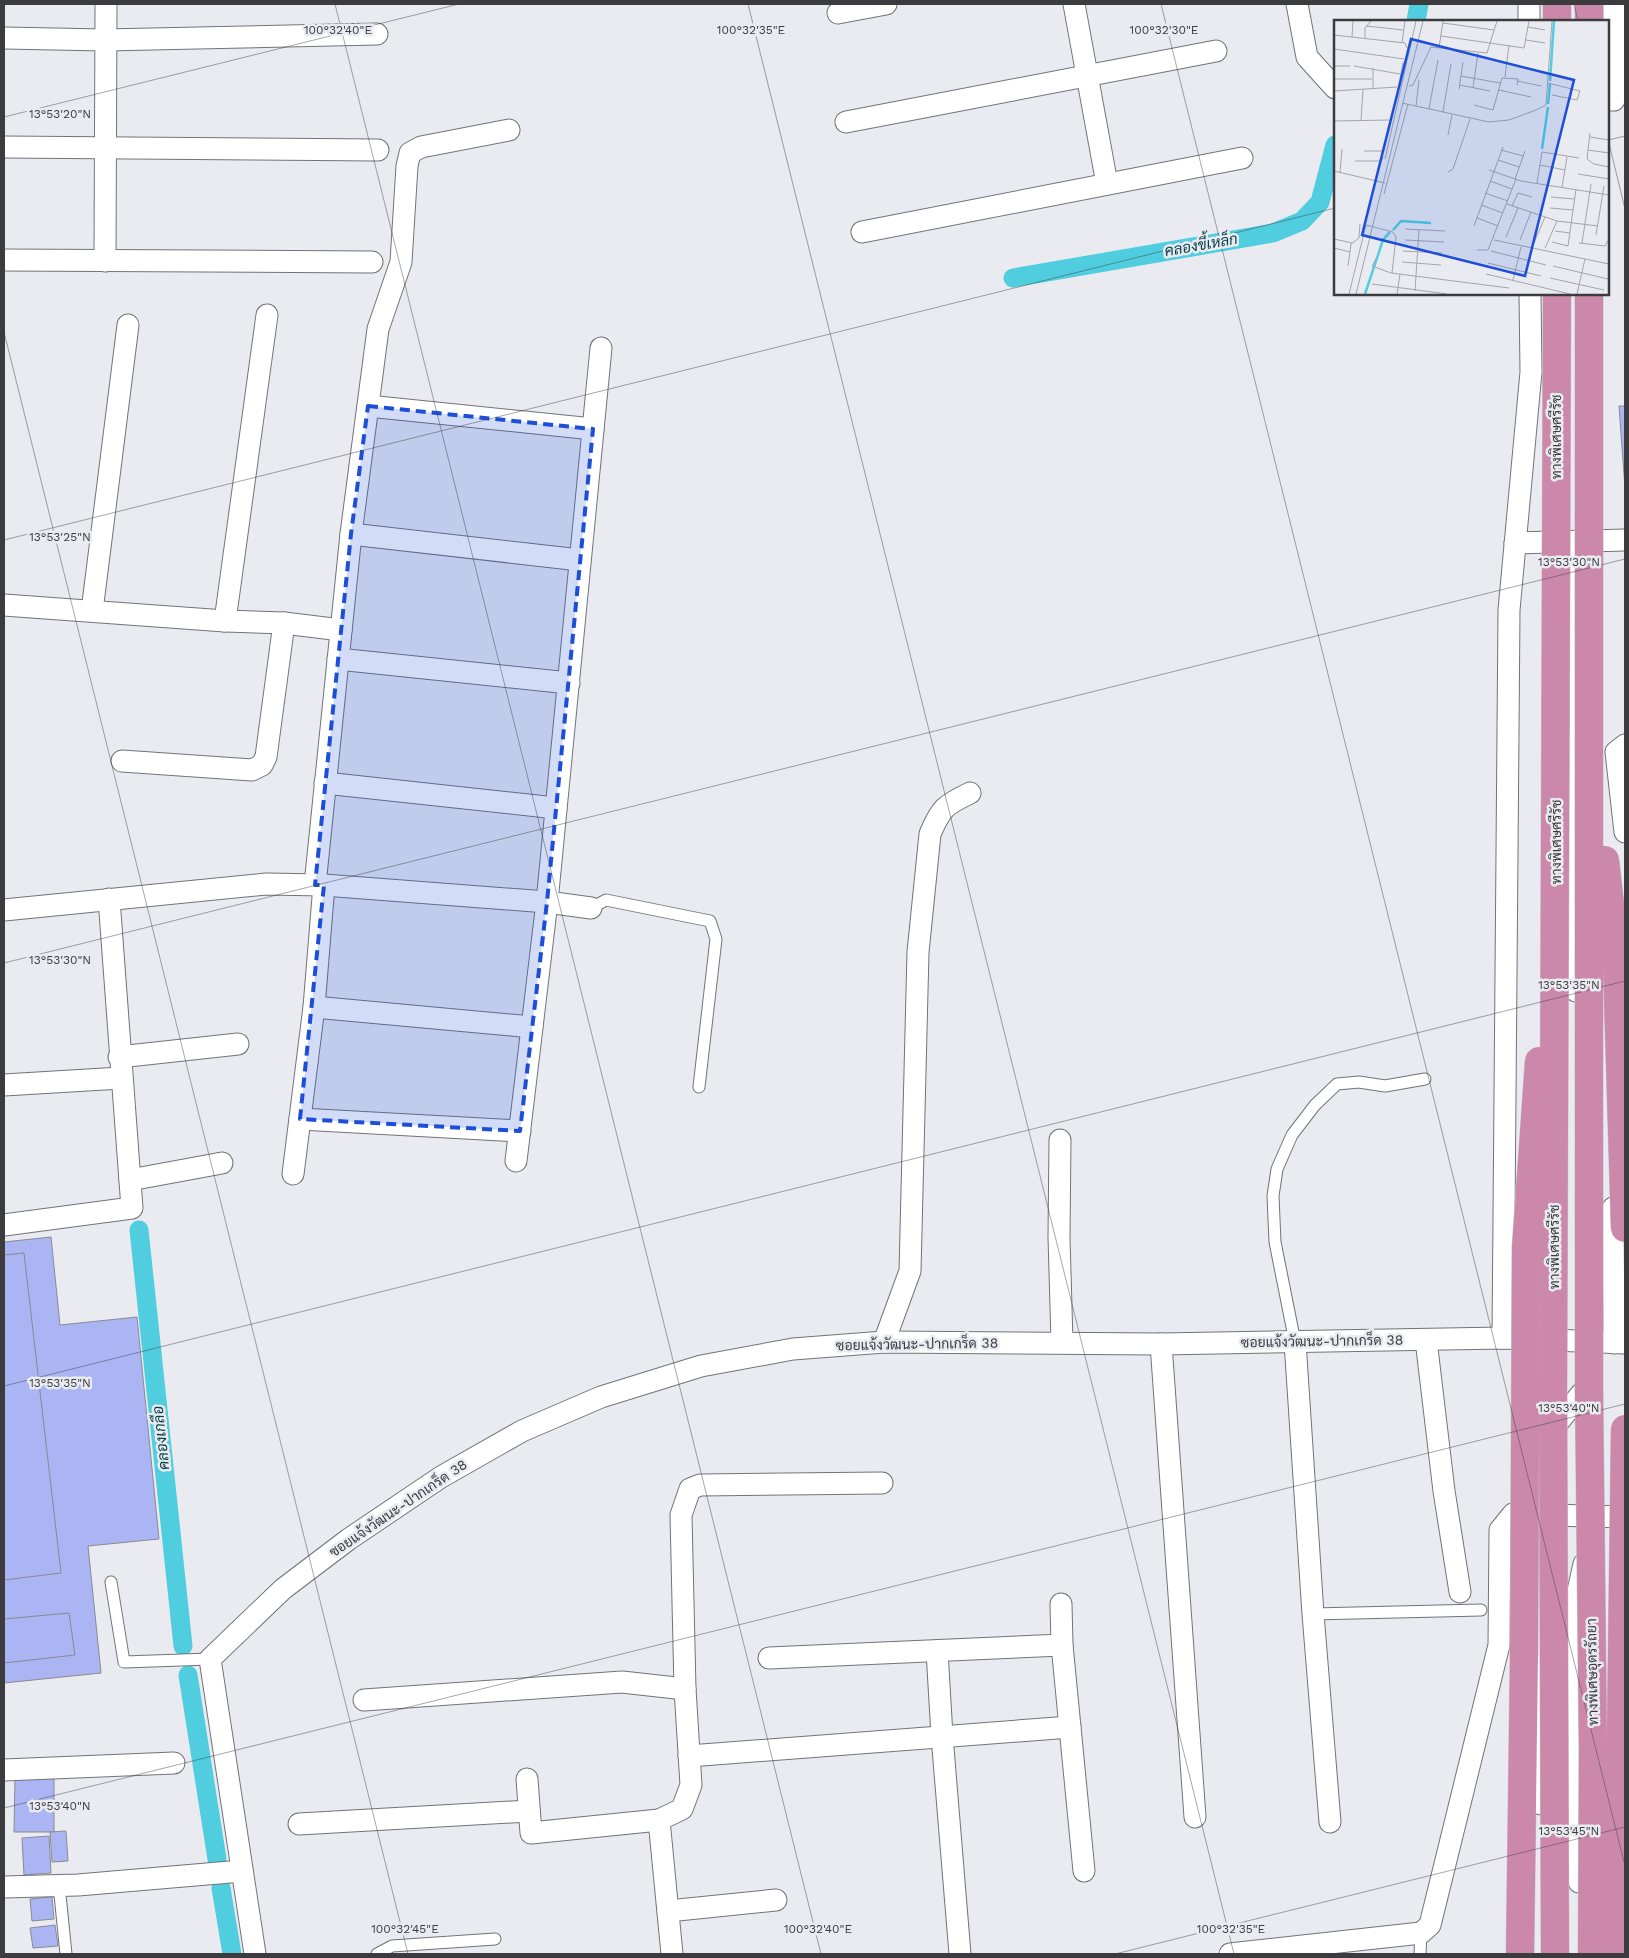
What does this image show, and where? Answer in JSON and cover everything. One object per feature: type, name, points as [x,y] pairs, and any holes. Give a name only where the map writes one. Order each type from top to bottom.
[{"type":"highway","points":[[1557,4],[1557,20]]},
{"type":"highway","points":[[1589,4],[1589,20]]},
{"type":"highway","name":"ทางพิเศษศรีรัช","points":[[1555,1954],[1553,1390],[1557,295]]},
{"type":"highway","points":[[1585,1392],[1590,739],[1589,295]]},
{"type":"highway","points":[[1590,739],[1618,966],[1625,1228]]},
{"type":"highway","points":[[1520,1954],[1526,1248],[1539,1059],[1556,893]]},
{"type":"highway","name":"ทางพิเศษอุดรรัถยา","points":[[1585,1392],[1593,1751],[1592,1954]]},
{"type":"highway","points":[[1618,1954],[1625,1429]]},
{"type":"street","points":[[105,261],[106,4]]},
{"type":"street","points":[[838,13],[886,4]]},
{"type":"street","points":[[1074,4],[1108,184]]},
{"type":"street","points":[[1297,4],[1307,57],[1334,87]]},
{"type":"street","points":[[1529,4],[1529,20]]},
{"type":"street","points":[[1614,4],[1616,100]]},
{"type":"street","points":[[4,38],[105,40],[378,34]]},
{"type":"street","points":[[846,122],[1216,51]]},
{"type":"street","points":[[293,1174],[314,1008],[325,783],[351,534],[378,329],[401,262],[407,166],[410,154],[421,147],[509,130]]},
{"type":"street","points":[[4,146],[378,150]]},
{"type":"street","points":[[862,232],[1242,158]]},
{"type":"street","points":[[4,260],[372,262]]},
{"type":"street","points":[[1503,1338],[1509,610],[1531,372],[1530,295]]},
{"type":"street","points":[[225,621],[267,315]]},
{"type":"street","points":[[92,612],[128,325]]},
{"type":"street","points":[[516,1161],[547,902],[601,348]]},
{"type":"street","points":[[368,406],[593,429]]},
{"type":"street","points":[[351,534],[580,560]]},
{"type":"street","points":[[1515,543],[1625,540]]},
{"type":"street","points":[[1574,552],[1574,856],[1580,1341],[1585,1392],[1582,1516],[1584,1571],[1577,1595],[1579,1881],[1592,1954]]},
{"type":"street","points":[[4,605],[284,624],[341,630]]},
{"type":"street","points":[[122,761],[252,770],[262,765],[266,757],[284,624]]},
{"type":"street","points":[[338,659],[568,682]]},
{"type":"street","points":[[1625,745],[1616,752],[1625,832]]},
{"type":"street","points":[[325,783],[556,808]]},
{"type":"street","points":[[884,1342],[910,1271],[918,952],[930,834],[936,819],[947,804],[970,793]]},
{"type":"street","points":[[4,910],[266,884],[320,885],[547,902],[591,908]]},
{"type":"street","points":[[4,1225],[132,1208],[109,899]]},
{"type":"street","points":[[314,1008],[532,1027]]},
{"type":"street","points":[[120,1057],[238,1044]]},
{"type":"street","points":[[4,1085],[121,1078]]},
{"type":"street","points":[[300,1119],[520,1131]]},
{"type":"street","points":[[1060,1140],[1059,1237],[1062,1342]]},
{"type":"street","points":[[1619,1343],[1613,1174],[1620,1153],[1625,1150]]},
{"type":"street","points":[[130,1180],[222,1163]]},
{"type":"street","name":"ซอยแจ้งวัฒนะ-ปากเกร็ด 38","points":[[210,1660],[283,1589],[349,1539],[441,1477],[522,1431],[601,1397],[702,1366],[793,1349],[884,1342],[1161,1344],[1503,1338],[1619,1343]]},
{"type":"street","points":[[1426,1340],[1444,1491],[1460,1592]]},
{"type":"street","points":[[1295,1342],[1313,1614],[1330,1822]]},
{"type":"street","points":[[1161,1344],[1194,1817]]},
{"type":"street","points":[[1544,1954],[1537,1488],[1556,1425],[1585,1392]]},
{"type":"street","points":[[527,1779],[531,1833],[659,1820],[682,1809],[691,1785],[685,1688],[680,1514],[690,1489],[700,1485],[882,1483]]},
{"type":"street","points":[[1230,1954],[1343,1948],[1421,1932],[1430,1925],[1499,1645],[1500,1530],[1513,1514],[1625,1517]]},
{"type":"street","points":[[1061,1604],[1062,1645],[1084,1871]]},
{"type":"street","points":[[770,1658],[1062,1645]]},
{"type":"street","points":[[937,1651],[960,1954]]},
{"type":"street","points":[[210,1660],[255,1954]]},
{"type":"street","points":[[364,1700],[622,1682],[685,1688]]},
{"type":"street","points":[[689,1756],[1070,1727]]},
{"type":"street","points":[[4,1770],[174,1763]]},
{"type":"street","points":[[299,1824],[529,1811]]},
{"type":"street","points":[[659,1820],[672,1954]]},
{"type":"street","points":[[4,1887],[59,1885],[242,1871]]},
{"type":"street","points":[[668,1911],[776,1900]]},
{"type":"lane","points":[[591,908],[606,900],[710,921],[716,939],[699,1087]]},
{"type":"lane","points":[[1295,1342],[1275,1242],[1273,1196],[1276,1169],[1292,1135],[1315,1105],[1337,1084],[1359,1082],[1385,1086],[1425,1079]]},
{"type":"lane","points":[[111,1582],[124,1662],[210,1660]]},
{"type":"lane","points":[[1313,1614],[1481,1610]]},
{"type":"lane","points":[[59,1885],[66,1954]]},
{"type":"lane","points":[[1420,1954],[1421,1932]]},
{"type":"lane","points":[[377,1954],[392,1946],[495,1939]]},
{"type":"highlighted area","points":[[368,406],[593,429],[547,902],[520,1131],[300,1119],[324,885],[315,885],[351,534]]},
{"type":"building","points":[[1619,406],[1625,406],[1625,488]]},
{"type":"building","points":[[51,1237],[60,1325],[137,1317],[159,1539],[88,1546],[101,1673],[4,1683],[4,1242]]},
{"type":"building","points":[[24,1253],[61,1573],[4,1580],[4,1255]]},
{"type":"building","points":[[69,1613],[75,1655],[4,1663],[4,1619]]},
{"type":"building","points":[[15,1776],[54,1776],[54,1832],[14,1832]]},
{"type":"building","points":[[66,1831],[68,1861],[52,1862],[50,1832]]},
{"type":"building","points":[[49,1836],[51,1873],[24,1875],[22,1838]]},
{"type":"building","points":[[52,1897],[54,1919],[32,1921],[30,1899]]},
{"type":"building","points":[[55,1925],[58,1946],[33,1948],[30,1928]]},
{"type":"waterway","name":"คลองขี้เหล็ก","points":[[1416,20],[1419,4]]},
{"type":"waterway","name":"คลองขี้เหล็ก","points":[[1013,278],[1273,233],[1302,221],[1320,202],[1334,149]]},
{"type":"waterway","name":"คลองเกลือ","points":[[139,1230],[183,1646]]},
{"type":"waterway","name":"คลองเกลือ","points":[[188,1675],[217,1859]]},
{"type":"waterway","name":"คลองเกลือ","points":[[221,1888],[232,1954]]}]
